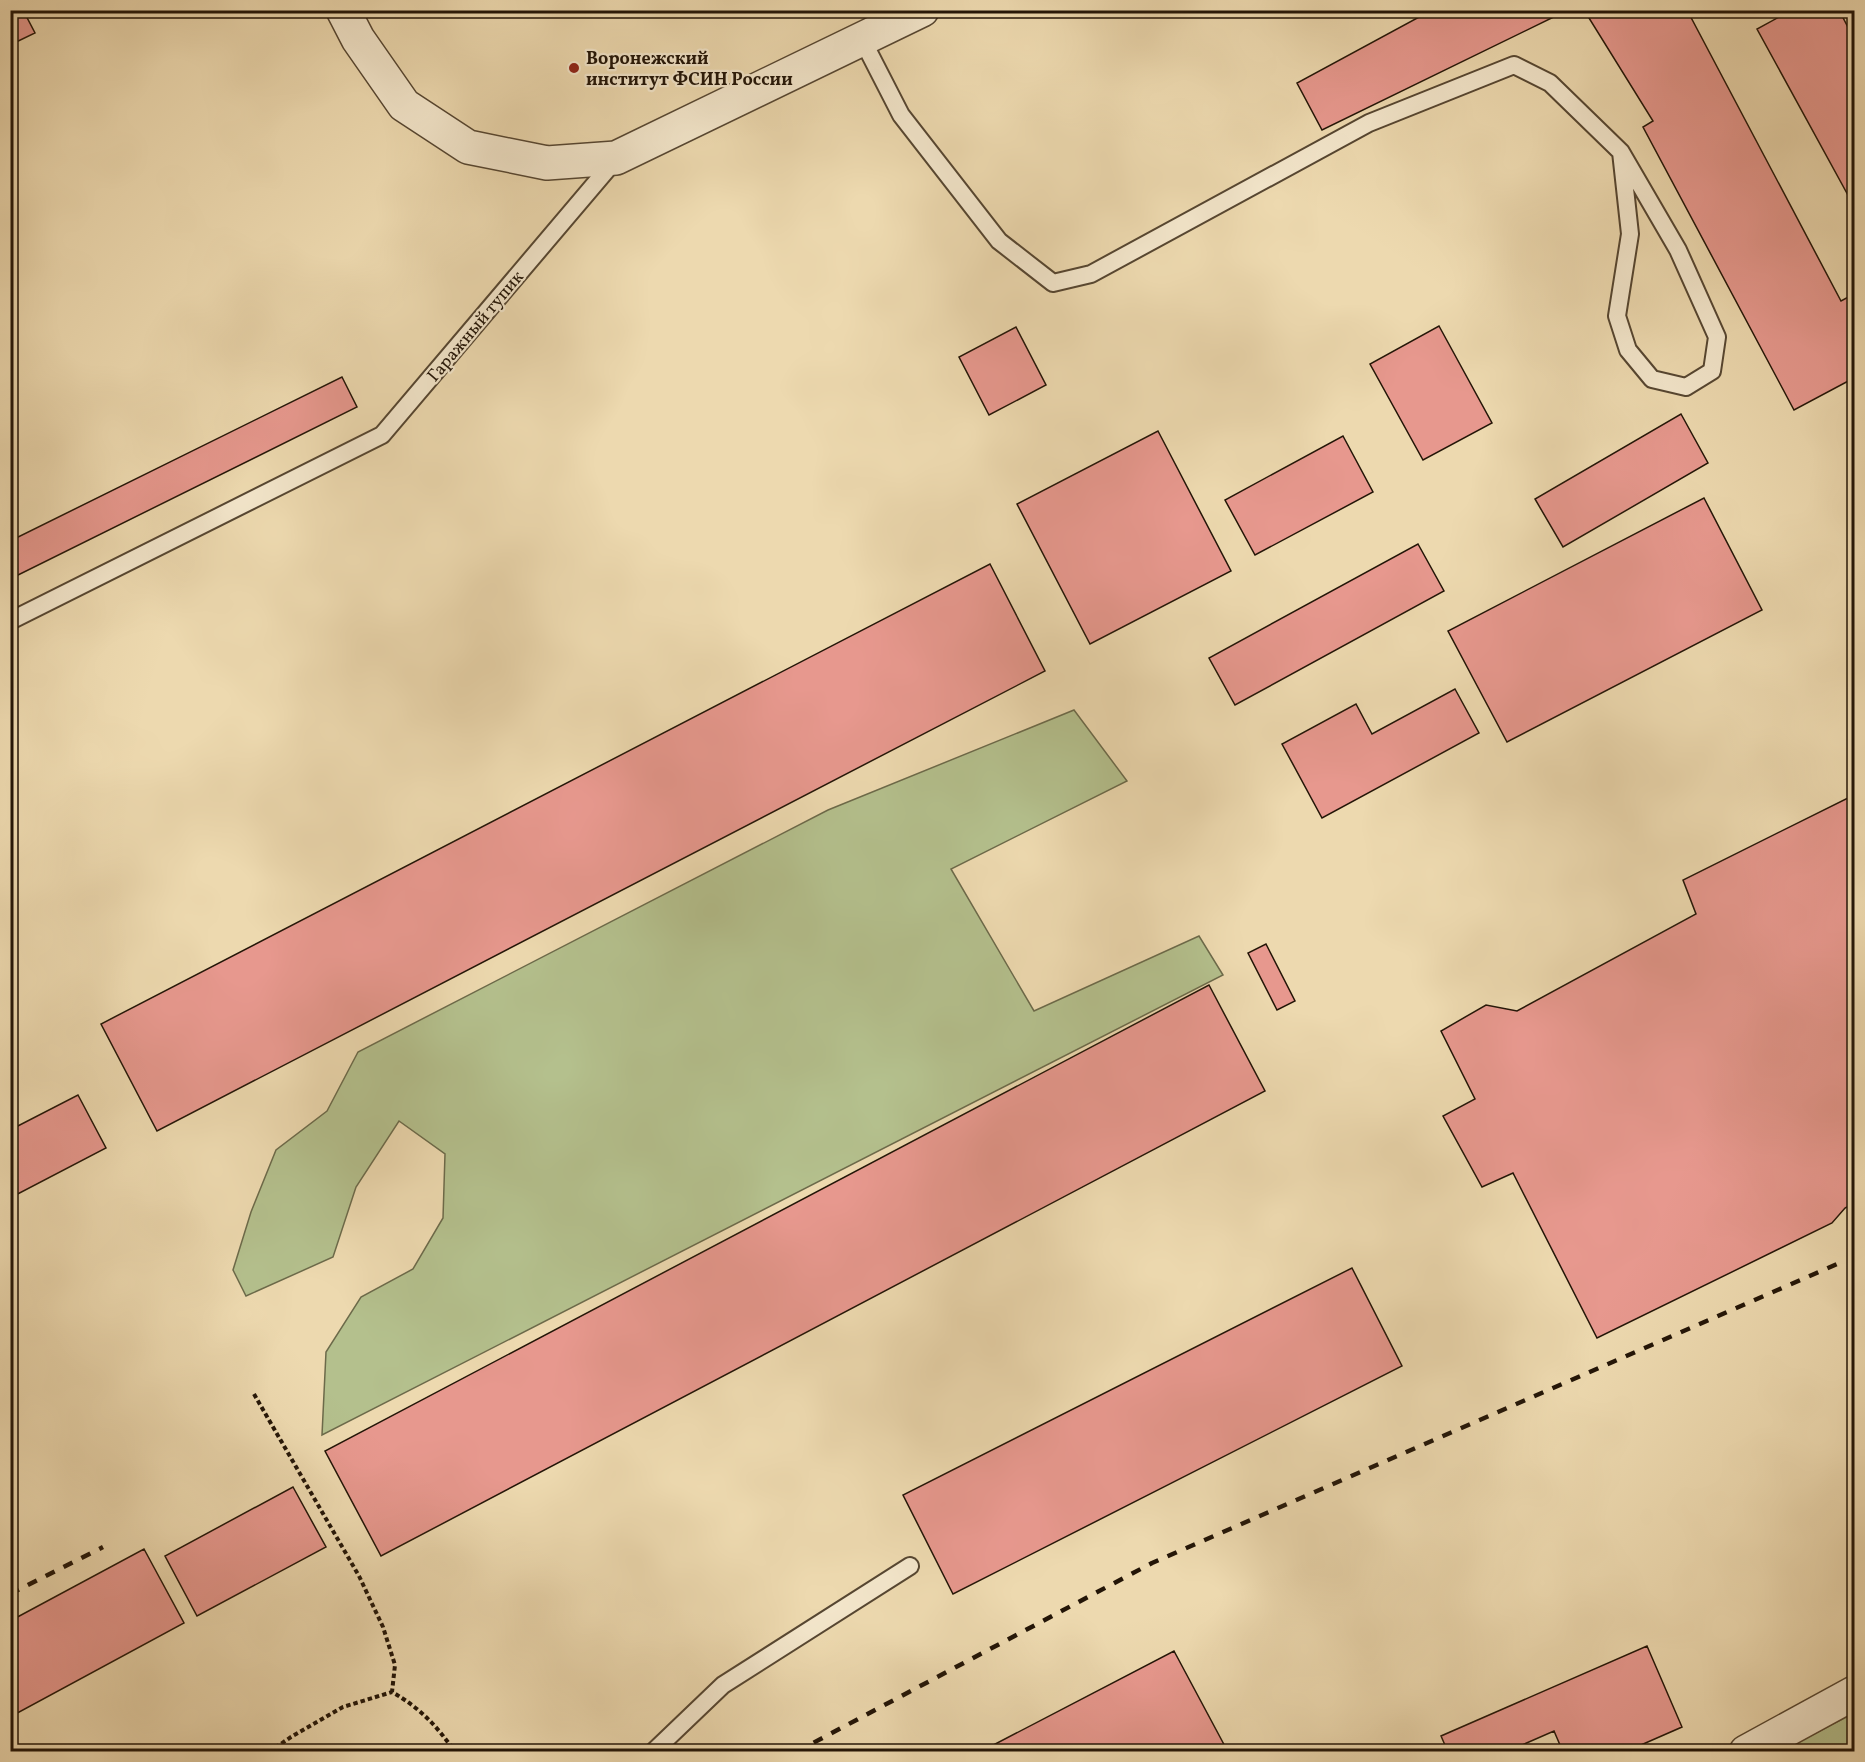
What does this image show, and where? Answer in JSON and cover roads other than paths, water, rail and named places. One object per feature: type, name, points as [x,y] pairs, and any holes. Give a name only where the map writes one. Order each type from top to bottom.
[{"type":"street","points":[[343,10],[357,39],[404,105],[468,147],[546,163],[616,158]]},
{"type":"street","name":"Гаражный тупик","points":[[616,158],[922,10]]},
{"type":"street","points":[[1746,1752],[1854,1693]]},
{"type":"lane","points":[[862,39],[901,115],[999,241],[1053,283],[1091,274],[1369,123],[1514,65],[1550,83],[1621,152],[1678,250],[1717,338],[1712,371],[1686,387],[1652,379],[1628,350],[1617,316],[1630,234],[1621,152]]},
{"type":"lane","name":"Гаражный тупик","points":[[10,621],[382,435],[616,158]]},
{"type":"lane","points":[[653,1752],[723,1685],[910,1566]]},
{"type":"railway","points":[[796,1752],[1152,1563],[1837,1264]]},
{"type":"railway","points":[[10,1594],[103,1547]]},
{"type":"place","name":"Воронежский институт ФСИН России","points":[[574,68]]}]
